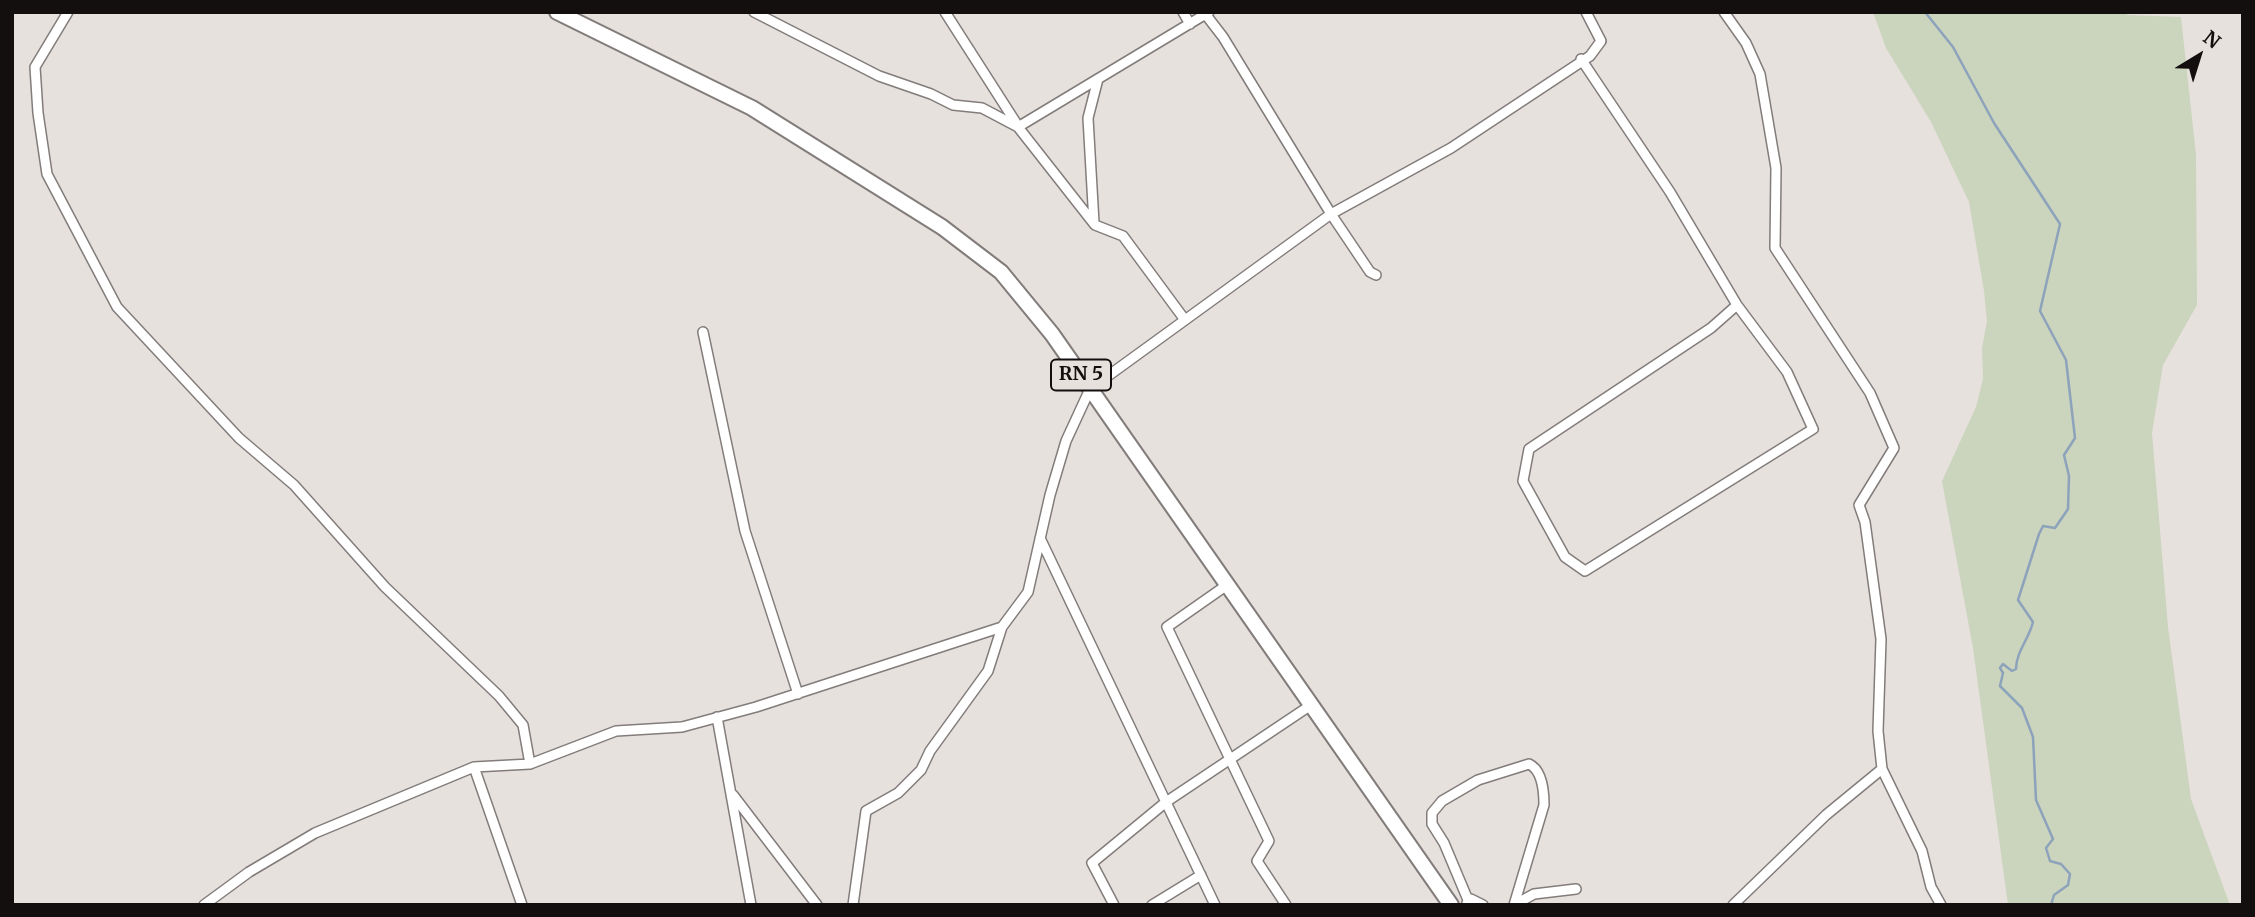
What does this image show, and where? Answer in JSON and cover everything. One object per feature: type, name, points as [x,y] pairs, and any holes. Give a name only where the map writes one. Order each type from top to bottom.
[{"type":"main road","name":"RN 5","points":[[567,14],[752,108],[942,228],[989,262],[1017,289],[1451,905]]},
{"type":"street","points":[[68,12],[35,67],[38,113],[47,174],[117,307],[239,438],[294,485],[385,587],[499,696],[523,724],[530,764]]},
{"type":"street","points":[[754,12],[879,76],[939,97],[953,105],[982,108],[1018,127]]},
{"type":"street","points":[[945,12],[1018,127],[1094,225],[1123,236],[1185,320]]},
{"type":"street","points":[[1182,12],[1190,24]]},
{"type":"street","points":[[853,905],[866,811],[898,793],[922,770],[930,751],[988,671],[1002,628],[1028,592],[1066,441],[1090,389],[1331,214],[1451,148],[1581,59],[1590,56],[1601,40],[1586,12]]},
{"type":"street","points":[[1724,12],[1746,43],[1760,74],[1776,172],[1775,248],[1870,393],[1894,449],[1858,505],[1866,522],[1881,639],[1878,731],[1882,769],[1922,851],[1931,887],[1941,905]]},
{"type":"street","points":[[1018,127],[1207,13],[1331,214],[1370,272],[1376,275]]},
{"type":"street","points":[[1581,59],[1670,192],[1737,306],[1787,372],[1812,429],[1585,571],[1565,557],[1523,481],[1529,449],[1711,328],[1737,306]]},
{"type":"street","points":[[1094,225],[1088,118],[1098,79]]},
{"type":"street","points":[[703,332],[745,531],[798,694]]},
{"type":"street","points":[[1040,538],[1215,905]]},
{"type":"street","points":[[1227,585],[1167,627],[1269,841],[1257,861],[1286,905]]},
{"type":"street","points":[[204,905],[249,872],[315,833],[474,767],[530,764],[616,731],[682,727],[718,718],[1002,628]]},
{"type":"street","points":[[1114,905],[1092,863],[1166,802],[1311,705]]},
{"type":"street","points":[[718,718],[751,905]]},
{"type":"street","points":[[1483,905],[1467,902],[1444,843],[1432,824],[1432,813],[1442,801],[1478,780],[1529,764],[1536,769],[1544,789],[1544,804],[1514,905]]},
{"type":"street","points":[[474,767],[522,905]]},
{"type":"street","points":[[1733,905],[1826,815],[1882,769]]},
{"type":"street","points":[[731,791],[817,905]]},
{"type":"street","points":[[1152,905],[1201,875]]},
{"type":"street","points":[[1514,905],[1534,894],[1576,888]]},
{"type":"green space","points":[[1873,12],[2127,12],[2127,15],[2181,17],[2196,155],[2197,305],[2163,365],[2152,433],[2168,627],[2191,799],[2230,905],[2008,905],[1973,648],[1942,481],[1976,407],[1983,379],[1982,348],[1987,321],[1984,291],[1969,202],[1931,122],[1886,48]]},
{"type":"waterway","points":[[1925,12],[1953,47],[1994,123],[2060,224],[2040,311],[2066,360],[2075,438],[2064,455],[2069,476],[2068,509],[2055,528],[2043,526],[2039,534],[2018,600],[2033,622],[2018,657],[2016,669],[2012,671],[2003,664],[2000,668],[2003,673],[2000,686],[2022,708],[2033,737],[2036,800],[2053,839],[2046,848],[2050,861],[2061,864],[2070,874],[2068,885],[2054,895],[2051,905]]}]
